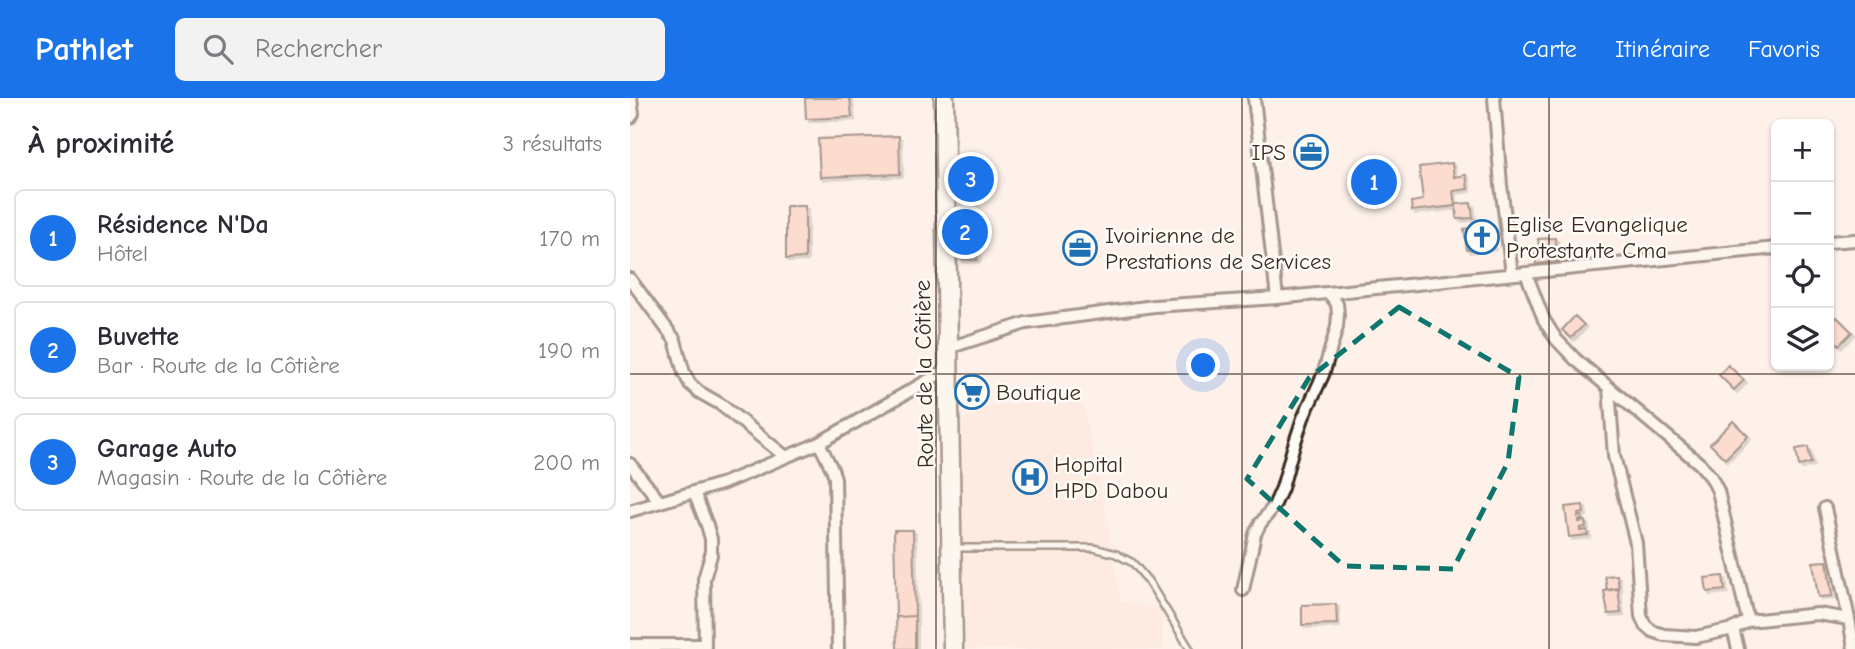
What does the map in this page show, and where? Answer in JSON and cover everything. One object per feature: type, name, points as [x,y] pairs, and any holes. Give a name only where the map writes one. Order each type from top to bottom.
[{"type":"main road","name":"Route de la Côtière","points":[[944,98],[953,649]]},
{"type":"street","points":[[630,118],[633,114],[631,98]]},
{"type":"street","points":[[1254,98],[1277,298]]},
{"type":"street","points":[[1494,98],[1512,274]]},
{"type":"street","points":[[1834,242],[1855,240]]},
{"type":"street","points":[[1834,243],[1855,250]]},
{"type":"street","points":[[948,348],[1026,323],[1154,306],[1277,298],[1771,248]]},
{"type":"street","points":[[1526,273],[1545,320],[1556,339],[1575,359],[1712,477],[1718,491],[1748,621]]},
{"type":"street","points":[[630,279],[675,340],[684,373],[690,384],[720,404],[786,457]]},
{"type":"street","points":[[1242,590],[1255,534],[1274,506],[1282,488],[1303,418],[1323,375],[1337,327],[1338,314],[1337,304],[1329,293]]},
{"type":"street","points":[[630,511],[724,483],[819,443],[948,369]]},
{"type":"street","points":[[1609,388],[1614,456],[1636,543],[1641,616],[1652,632],[1696,637],[1733,629],[1748,621],[1818,614],[1849,618]]},
{"type":"street","points":[[819,443],[835,478],[838,649]]},
{"type":"street","points":[[630,464],[660,502]]},
{"type":"street","points":[[630,645],[705,647],[704,579],[711,555],[711,540],[708,525],[694,492]]},
{"type":"street","points":[[1825,508],[1854,649]]},
{"type":"street","points":[[1733,629],[1738,649]]},
{"type":"lane","points":[[952,548],[1094,548],[1116,554],[1133,563],[1149,582],[1190,649]]},
{"type":"highlighted area","points":[[1399,307],[1519,377],[1508,462],[1453,569],[1344,566],[1247,479],[1309,378]]},
{"type":"shaded area","name":"Hopital HPD Dabou","points":[[1081,395],[1110,536],[1120,601],[1162,609],[1163,649],[962,649],[962,418],[975,418],[978,408]]},
{"type":"building","points":[[805,98],[850,98],[852,117],[806,119]]},
{"type":"building","points":[[899,136],[900,174],[820,177],[818,139]]},
{"type":"building","points":[[1452,163],[1454,177],[1466,175],[1468,189],[1453,191],[1455,206],[1412,211],[1411,202],[1423,200],[1419,167]]},
{"type":"building","points":[[1471,203],[1473,218],[1457,219],[1456,204]]},
{"type":"building","points":[[786,206],[805,206],[805,258],[786,259]]},
{"type":"building","points":[[1490,226],[1493,247],[1467,250],[1464,229]]},
{"type":"building","points":[[1555,238],[1556,246],[1539,247],[1538,239]]},
{"type":"building","points":[[961,250],[978,252],[977,260],[960,259]]},
{"type":"building","points":[[1558,250],[1559,261],[1536,264],[1535,253]]},
{"type":"building","points":[[1575,316],[1584,325],[1571,338],[1562,330]]},
{"type":"building","points":[[1837,317],[1852,332],[1839,345],[1834,340],[1834,320]]},
{"type":"building","points":[[1728,365],[1744,380],[1734,390],[1719,375]]},
{"type":"building","points":[[1733,421],[1748,436],[1725,459],[1710,444]]},
{"type":"building","points":[[1808,447],[1811,463],[1799,466],[1796,449]]},
{"type":"building","points":[[1583,505],[1584,513],[1578,514],[1578,517],[1582,516],[1583,519],[1579,522],[1585,521],[1586,527],[1580,528],[1580,531],[1587,530],[1588,535],[1569,537],[1565,507]]},
{"type":"building","points":[[894,530],[913,530],[915,616],[896,617]]},
{"type":"building","points":[[1827,561],[1832,596],[1818,597],[1813,562]]},
{"type":"building","points":[[1617,575],[1619,588],[1607,590],[1605,576]]},
{"type":"building","points":[[1723,576],[1725,590],[1707,592],[1705,578]]},
{"type":"building","points":[[1618,589],[1621,613],[1608,614],[1604,591]]},
{"type":"building","points":[[1336,604],[1337,624],[1302,625],[1302,605]]},
{"type":"building","points":[[915,616],[915,649],[897,649],[896,617]]},
{"type":"place","name":"IPS","points":[[1311,152]]},
{"type":"place","name":"Garage Auto","points":[[971,179]]},
{"type":"place","name":"Résidence N'Da","points":[[1374,182]]},
{"type":"place","name":"Buvette","points":[[965,232]]},
{"type":"place","name":"Eglise Evangelique Protestante Cma","points":[[1482,237]]},
{"type":"place","name":"Ivoirienne de Prestations de Services","points":[[1080,248]]},
{"type":"place","name":"Boutique","points":[[972,392]]},
{"type":"place","name":"Hopital HPD Dabou","points":[[1030,477]]}]
